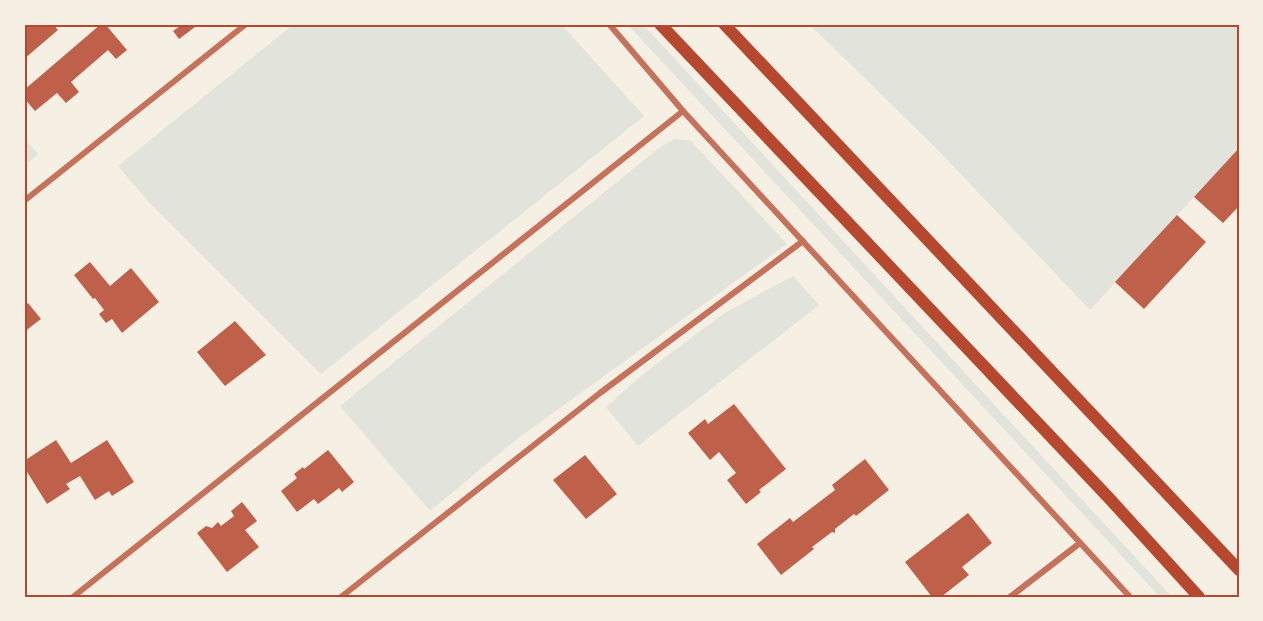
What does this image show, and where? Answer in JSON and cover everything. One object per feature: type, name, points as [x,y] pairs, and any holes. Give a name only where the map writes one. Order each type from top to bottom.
[{"type":"main road","points":[[660,24],[1108,497],[1199,597]]},
{"type":"main road","points":[[724,24],[1239,570]]},
{"type":"street","points":[[24,201],[246,24]]},
{"type":"street","points":[[609,24],[683,111],[1130,597]]},
{"type":"street","points":[[73,597],[683,111]]},
{"type":"street","points":[[341,597],[600,393],[803,241]]},
{"type":"street","points":[[1010,597],[1080,543]]},
{"type":"shaded area","points":[[294,24],[561,24],[644,116],[321,374],[147,200],[118,166]]},
{"type":"shaded area","points":[[627,24],[641,24],[651,33],[1172,597],[1160,597]]},
{"type":"shaded area","points":[[809,24],[1239,24],[1239,148],[1090,310],[934,146]]},
{"type":"shaded area","points":[[24,137],[38,154],[24,166]]},
{"type":"shaded area","points":[[674,139],[690,140],[787,244],[517,439],[430,511],[340,406],[659,148]]},
{"type":"shaded area","points":[[793,276],[819,305],[638,446],[606,407],[647,371],[723,314]]},
{"type":"building","points":[[24,24],[53,24],[58,30],[24,59]]},
{"type":"building","points":[[101,24],[105,24],[127,50],[116,59],[108,50],[71,82],[79,92],[66,103],[57,93],[35,111],[24,98],[24,90]]},
{"type":"building","points":[[183,24],[199,24],[179,39],[173,31]]},
{"type":"building","points":[[1239,148],[1239,206],[1223,223],[1194,197]]},
{"type":"building","points":[[1177,215],[1206,242],[1144,309],[1115,282]]},
{"type":"building","points":[[90,262],[110,286],[131,268],[159,302],[122,333],[112,319],[106,323],[99,314],[104,310],[74,275]]},
{"type":"building","points":[[28,303],[41,319],[24,332],[24,306]]},
{"type":"building","points":[[235,321],[266,355],[225,386],[197,352]]},
{"type":"building","points":[[734,404],[786,469],[759,490],[761,492],[746,504],[727,480],[736,473],[719,452],[710,460],[688,433],[705,419],[708,424]]},
{"type":"building","points":[[56,440],[71,463],[107,440],[134,482],[112,496],[109,491],[95,500],[80,476],[66,484],[70,489],[47,504],[24,467],[24,461]]},
{"type":"building","points":[[328,450],[354,482],[342,492],[339,488],[318,504],[314,499],[297,512],[281,491],[297,478],[294,474]]},
{"type":"building","points":[[585,455],[617,494],[586,519],[553,480]]},
{"type":"building","points":[[865,459],[889,490],[835,529],[835,533],[832,532],[812,547],[814,549],[781,575],[757,544],[790,518],[793,522],[835,490],[832,485]]},
{"type":"building","points":[[242,502],[257,521],[245,530],[259,547],[227,572],[197,533],[206,526],[212,528],[218,522],[221,526],[234,516],[231,511]]},
{"type":"building","points":[[968,513],[992,543],[962,567],[969,575],[941,597],[932,597],[905,562]]}]
